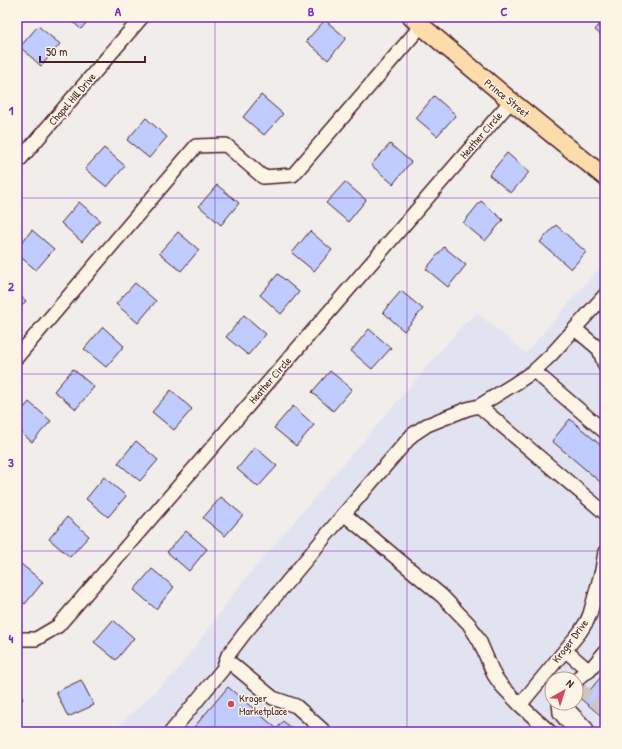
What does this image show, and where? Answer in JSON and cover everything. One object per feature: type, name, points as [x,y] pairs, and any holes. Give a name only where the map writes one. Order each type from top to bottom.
[{"type":"main road","name":"Prince Street","points":[[416,22],[605,177]]},
{"type":"street","name":"Chapel Hill Drive","points":[[17,162],[142,17]]},
{"type":"street","points":[[17,357],[196,146],[226,145],[263,177],[293,175],[416,22]]},
{"type":"street","name":"Heather Circle","points":[[17,639],[36,639],[58,626],[511,101]]},
{"type":"street","points":[[171,732],[224,668],[228,655],[244,634],[412,435],[427,425],[467,409],[480,406],[534,370],[551,355],[605,295]]},
{"type":"street","points":[[575,329],[603,348],[605,366]]},
{"type":"street","points":[[534,370],[605,432]]},
{"type":"street","points":[[480,406],[605,513]]},
{"type":"street","points":[[344,514],[457,610],[469,624],[480,642],[491,668],[501,686],[550,732]]},
{"type":"street","name":"Kroger Drive","points":[[553,671],[565,650],[587,621],[602,570],[605,552]]},
{"type":"street","points":[[565,650],[589,671]]},
{"type":"street","points":[[584,674],[589,671],[605,652]]},
{"type":"street","points":[[227,660],[273,698],[296,706],[326,732]]},
{"type":"street","name":"Kroger Drive","points":[[520,705],[544,682]]},
{"type":"street","points":[[560,711],[569,724],[578,732]]},
{"type":"street","points":[[570,711],[586,728],[587,732]]},
{"type":"shaded area","points":[[605,261],[605,732],[113,732],[176,672],[244,580],[462,326],[477,313],[526,353]]},
{"type":"building","points":[[67,17],[91,17],[81,29]]},
{"type":"building","points":[[605,18],[605,38],[595,30]]},
{"type":"building","points":[[325,20],[346,38],[328,60],[306,41]]},
{"type":"building","points":[[38,26],[60,44],[41,66],[20,47]]},
{"type":"building","points":[[261,95],[283,114],[264,135],[243,117]]},
{"type":"building","points":[[434,96],[456,115],[437,136],[416,118]]},
{"type":"building","points":[[146,118],[167,137],[149,158],[127,140]]},
{"type":"building","points":[[390,144],[411,162],[393,184],[371,165]]},
{"type":"building","points":[[104,148],[125,166],[107,187],[85,169]]},
{"type":"building","points":[[507,153],[529,172],[511,193],[489,175]]},
{"type":"building","points":[[345,182],[366,200],[348,222],[326,203]]},
{"type":"building","points":[[217,185],[239,203],[221,225],[199,206]]},
{"type":"building","points":[[481,201],[503,220],[485,241],[463,223]]},
{"type":"building","points":[[79,202],[100,220],[82,242],[61,223]]},
{"type":"building","points":[[556,225],[586,252],[571,269],[540,242]]},
{"type":"building","points":[[32,230],[54,249],[36,270],[17,254],[17,248]]},
{"type":"building","points":[[310,231],[332,250],[314,271],[292,253]]},
{"type":"building","points":[[178,232],[199,250],[181,271],[159,253]]},
{"type":"building","points":[[444,247],[466,265],[448,287],[426,269]]},
{"type":"building","points":[[278,274],[299,292],[281,314],[260,295]]},
{"type":"building","points":[[135,283],[156,301],[138,323],[116,304]]},
{"type":"building","points":[[401,291],[423,309],[404,331],[383,312]]},
{"type":"building","points":[[17,293],[26,301],[17,311]]},
{"type":"building","points":[[244,315],[266,334],[248,355],[226,337]]},
{"type":"building","points":[[103,327],[124,346],[106,367],[84,349]]},
{"type":"building","points":[[369,329],[391,348],[372,369],[351,351]]},
{"type":"building","points":[[73,369],[94,387],[76,409],[54,391]]},
{"type":"building","points":[[330,371],[352,389],[333,411],[312,392]]},
{"type":"building","points":[[171,390],[192,409],[174,430],[152,412]]},
{"type":"building","points":[[29,402],[51,421],[32,442],[17,429],[17,416]]},
{"type":"building","points":[[293,406],[314,425],[296,446],[274,428]]},
{"type":"building","points":[[570,419],[605,449],[605,486],[552,441]]},
{"type":"building","points":[[136,441],[158,460],[140,481],[118,463]]},
{"type":"building","points":[[255,447],[277,466],[258,487],[237,469]]},
{"type":"building","points":[[104,477],[126,496],[108,517],[86,499]]},
{"type":"building","points":[[221,497],[243,515],[225,536],[203,518]]},
{"type":"building","points":[[67,517],[89,536],[70,557],[49,539]]},
{"type":"building","points":[[186,531],[207,549],[189,571],[167,552]]},
{"type":"building","points":[[21,564],[43,582],[25,604],[17,597],[17,569]]},
{"type":"building","points":[[152,569],[174,587],[156,609],[134,590]]},
{"type":"building","points":[[113,620],[134,638],[116,660],[94,642]]},
{"type":"building","points":[[605,672],[605,719],[584,702],[584,685],[590,690]]},
{"type":"building","points":[[81,680],[94,705],[68,717],[56,692]]},
{"type":"building","name":"Kroger Marketplace","points":[[228,687],[277,729],[283,721],[295,732],[190,732]]},
{"type":"building","points":[[17,695],[23,698],[17,710]]},
{"type":"tunnel","points":[[584,692],[605,710]]},
{"type":"place","name":"Kroger Marketplace","points":[[231,704]]}]
